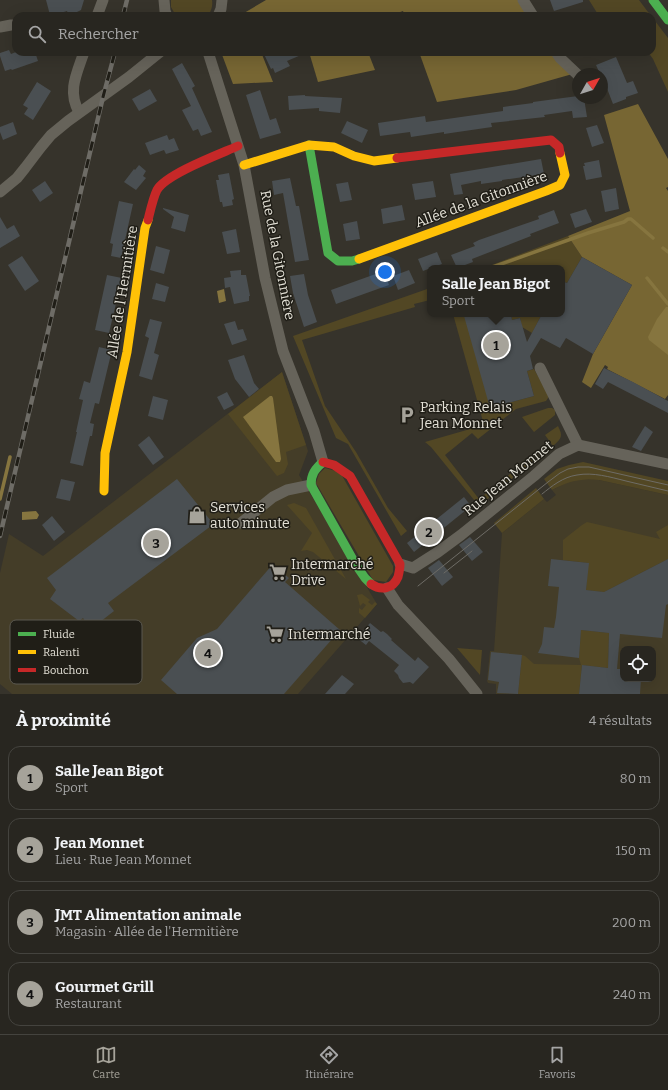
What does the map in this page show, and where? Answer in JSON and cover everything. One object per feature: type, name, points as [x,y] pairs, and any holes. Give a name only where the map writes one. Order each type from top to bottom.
[{"type":"main road","points":[[653,0],[668,20]]},
{"type":"main road","name":"Allée de la Gitonnière","points":[[244,165],[309,145],[334,147],[354,156],[374,161],[551,140],[558,147],[565,175],[560,185],[546,191],[352,261],[338,261],[328,253],[309,145]]},
{"type":"main road","name":"Allée de l'Hermitière","points":[[104,491],[105,453],[127,352],[145,228],[157,190],[165,180],[176,174],[238,146]]},
{"type":"main road","points":[[323,462],[329,462],[341,467],[350,476],[400,564],[399,577],[387,588],[373,586],[364,576],[354,562],[311,485],[310,479],[312,472],[323,462]]},
{"type":"street","points":[[98,12],[103,0]]},
{"type":"street","points":[[523,0],[530,12]]},
{"type":"street","points":[[0,27],[12,25]]},
{"type":"street","points":[[79,112],[73,90],[83,56]]},
{"type":"street","points":[[145,65],[152,56]]},
{"type":"street","points":[[0,192],[17,178],[51,135],[79,112],[118,86],[155,56]]},
{"type":"street","name":"Rue de la Gitonnière","points":[[209,56],[244,165],[265,278],[282,351],[314,431],[323,462]]},
{"type":"street","points":[[559,56],[572,69]]},
{"type":"street","points":[[540,368],[578,446],[668,464]]},
{"type":"street","name":"Rue Jean Monnet","points":[[400,564],[413,568],[438,552],[480,520],[559,454],[578,446]]},
{"type":"street","points":[[241,523],[273,497],[287,490],[311,485]]},
{"type":"street","points":[[387,588],[398,605],[449,659],[470,691]]},
{"type":"shaded area","points":[[171,0],[212,0],[210,12],[174,12],[171,7]]},
{"type":"shaded area","points":[[266,0],[523,0],[530,12],[403,11],[246,12]]},
{"type":"shaded area","points":[[589,0],[639,0],[648,12],[596,12]]},
{"type":"shaded area","points":[[656,22],[668,38],[668,92],[651,56],[656,56]]},
{"type":"shaded area","points":[[222,56],[263,56],[273,82],[233,84]]},
{"type":"shaded area","points":[[310,56],[370,56],[375,70],[318,82]]},
{"type":"shaded area","points":[[420,56],[560,56],[572,69],[572,74],[516,90],[437,102]]},
{"type":"shaded area","points":[[638,104],[668,159],[668,187],[666,188],[668,191],[668,395],[665,399],[607,369],[608,367],[605,365],[591,388],[582,382],[593,354],[632,285],[582,257],[568,236],[630,211],[604,115]]},
{"type":"shaded area","points":[[568,236],[582,257],[567,283],[565,282],[565,265],[492,265]]},
{"type":"shaded area","points":[[224,289],[226,301],[219,303],[217,291]]},
{"type":"shaded area","points":[[427,289],[427,301],[414,304],[415,307],[302,340],[325,406],[356,452],[388,508],[407,531],[401,536],[348,444],[336,438],[293,336]]},
{"type":"shaded area","points":[[666,307],[668,307],[668,355],[649,340],[648,337],[657,319]]},
{"type":"shaded area","points":[[454,317],[472,317],[490,408],[534,396],[527,371],[534,369],[548,394],[546,401],[516,409],[478,439],[472,433],[445,455],[479,499],[536,453],[539,456],[479,506],[431,447],[425,442],[484,425]]},
{"type":"shaded area","points":[[512,317],[540,317],[532,333],[522,327],[520,318],[512,320]]},
{"type":"shaded area","points":[[282,372],[308,451],[299,475],[377,604],[298,694],[12,694],[0,684],[0,573],[9,534],[43,556]]},
{"type":"shaded area","points":[[282,372],[306,445],[286,452],[288,464],[284,473],[277,476],[228,414]]},
{"type":"shaded area","points":[[270,396],[273,398],[281,459],[280,462],[276,462],[243,417]]},
{"type":"shaded area","points":[[548,408],[555,410],[555,415],[534,432],[522,417]]},
{"type":"shaded area","points":[[558,426],[561,432],[561,437],[553,446],[545,435]]},
{"type":"shaded area","points":[[583,462],[668,481],[668,495],[592,479],[564,484],[552,490],[544,479],[557,469]]},
{"type":"shaded area","points":[[325,468],[340,472],[393,566],[393,572],[386,582],[373,580],[316,483],[319,474]]},
{"type":"shaded area","points":[[582,479],[599,480],[668,495],[668,694],[496,694],[496,684],[488,683],[490,651],[494,651],[502,533],[544,499],[547,502],[556,495],[552,490],[570,481]]},
{"type":"shaded area","points":[[536,488],[544,499],[502,533],[494,523]]},
{"type":"shaded area","points":[[294,503],[306,508],[346,579],[313,552],[307,550],[301,551],[312,533],[287,505]]},
{"type":"shaded area","points":[[36,511],[39,515],[37,519],[22,520],[22,512]]},
{"type":"shaded area","points":[[587,522],[660,539],[656,532],[668,525],[668,559],[604,592],[586,590],[588,563],[563,560],[563,540]]},
{"type":"shaded area","points":[[362,594],[370,600],[368,602],[372,605],[375,602],[377,604],[365,618],[359,613],[359,608],[362,610],[366,605],[363,603],[360,606],[357,595]]},
{"type":"shaded area","points":[[581,630],[609,633],[608,668],[582,665],[579,694],[518,694],[522,655],[534,664],[581,665],[579,658]]},
{"type":"shaded area","points":[[457,648],[482,650],[480,675]]},
{"type":"building","points":[[46,0],[84,0],[81,10],[77,12],[49,12]]},
{"type":"building","points":[[550,0],[583,0],[583,2],[554,11]]},
{"type":"building","points":[[9,50],[12,56],[36,56],[38,61],[5,71],[0,53]]},
{"type":"building","points":[[265,56],[299,56],[287,61],[290,66],[275,73],[273,68],[271,69]]},
{"type":"building","points":[[616,57],[627,83],[633,81],[638,93],[613,104],[608,91],[608,68],[597,68],[596,65]]},
{"type":"building","points":[[182,63],[195,86],[192,88],[212,132],[201,136],[198,129],[193,131],[182,110],[191,106],[172,69]]},
{"type":"building","points":[[37,82],[51,91],[33,120],[24,114],[28,108],[23,105]]},
{"type":"building","points":[[150,89],[157,101],[139,111],[132,99]]},
{"type":"building","points":[[260,90],[270,120],[276,118],[281,133],[260,139],[246,95]]},
{"type":"building","points":[[305,95],[342,98],[340,113],[319,111],[319,108],[289,110],[288,96]]},
{"type":"building","points":[[572,97],[572,104],[585,104],[587,117],[573,118],[572,111],[544,115],[545,117],[491,123],[492,127],[444,134],[444,132],[411,137],[410,132],[380,136],[378,123],[425,116],[426,122],[503,111],[503,107]]},
{"type":"building","points":[[347,121],[368,130],[362,143],[341,133]]},
{"type":"building","points":[[13,122],[17,134],[3,140],[0,127]]},
{"type":"building","points":[[597,125],[604,143],[592,147],[586,128]]},
{"type":"building","points":[[167,135],[169,140],[174,138],[179,150],[166,154],[164,150],[150,155],[145,143]]},
{"type":"building","points":[[541,159],[544,174],[481,184],[481,181],[461,185],[463,194],[454,195],[450,174]]},
{"type":"building","points":[[599,160],[602,177],[586,180],[583,166],[585,166],[584,163]]},
{"type":"building","points":[[139,165],[146,171],[143,176],[146,178],[136,190],[124,182]]},
{"type":"building","points":[[229,173],[234,199],[232,200],[233,205],[223,207],[222,202],[220,202],[216,180],[219,180],[218,175]]},
{"type":"building","points":[[290,178],[296,206],[299,206],[309,260],[295,262],[283,193],[274,195],[272,181]]},
{"type":"building","points":[[45,181],[53,193],[40,202],[32,190]]},
{"type":"building","points":[[433,181],[436,197],[415,200],[412,184]]},
{"type":"building","points":[[348,182],[352,200],[340,202],[336,184]]},
{"type":"building","points":[[616,188],[619,209],[605,212],[601,191]]},
{"type":"building","points":[[119,201],[133,204],[121,258],[111,256],[113,244],[110,243]]},
{"type":"building","points":[[402,205],[405,220],[383,224],[381,209]]},
{"type":"building","points":[[163,208],[189,215],[185,232],[171,228],[174,217]]},
{"type":"building","points":[[586,209],[592,222],[575,228],[570,214]]},
{"type":"building","points":[[554,210],[559,223],[530,234],[531,236],[472,259],[473,262],[465,265],[456,265],[451,255],[475,246],[473,243],[479,240],[539,219],[538,216]]},
{"type":"building","points":[[0,217],[7,229],[14,225],[20,236],[0,248]]},
{"type":"building","points":[[357,221],[360,239],[346,241],[343,224]]},
{"type":"building","points":[[236,229],[240,252],[227,254],[222,232]]},
{"type":"building","points":[[156,246],[170,250],[164,274],[150,270]]},
{"type":"building","points":[[437,252],[442,264],[427,265],[427,270],[423,271],[418,259]]},
{"type":"building","points":[[22,256],[39,281],[25,291],[8,265]]},
{"type":"building","points":[[582,257],[632,285],[593,354],[566,338],[560,348],[541,338],[530,356],[533,369],[527,371],[534,396],[490,408],[464,317],[512,317],[512,320],[520,318],[527,342],[540,317],[565,317],[565,282],[567,283]]},
{"type":"building","points":[[241,270],[241,275],[246,275],[250,296],[249,301],[234,304],[230,287],[225,288],[224,278],[231,277],[230,271]]},
{"type":"building","points":[[409,270],[415,283],[398,290],[393,276]]},
{"type":"building","points":[[384,271],[389,285],[336,304],[331,290]]},
{"type":"building","points":[[304,274],[308,295],[317,322],[304,327],[293,293],[290,276]]},
{"type":"building","points":[[107,275],[122,278],[109,333],[95,330]]},
{"type":"building","points":[[156,283],[169,287],[165,302],[152,299]]},
{"type":"building","points":[[150,319],[162,322],[154,353],[159,355],[152,380],[139,376],[149,338],[145,336]]},
{"type":"building","points":[[235,321],[238,330],[243,329],[247,340],[232,345],[224,324]]},
{"type":"building","points":[[99,347],[112,350],[99,404],[95,403],[90,423],[94,424],[83,466],[70,463],[83,400],[79,399],[84,381],[90,383]]},
{"type":"building","points":[[244,355],[254,383],[259,389],[249,397],[235,379],[228,360]]},
{"type":"building","points":[[604,368],[668,401],[668,413],[608,382],[603,389],[595,384]]},
{"type":"building","points":[[227,392],[234,405],[224,410],[217,397]]},
{"type":"building","points":[[153,396],[168,400],[163,420],[148,416]]},
{"type":"building","points":[[645,426],[653,432],[641,451],[632,447]]},
{"type":"building","points":[[149,436],[164,457],[153,465],[138,445]]},
{"type":"building","points":[[61,479],[75,482],[70,501],[56,498]]},
{"type":"building","points":[[177,479],[211,521],[209,523],[211,526],[108,603],[114,611],[102,620],[84,620],[83,618],[78,620],[50,599],[56,590],[47,578]]},
{"type":"building","points":[[464,497],[471,506],[414,552],[407,543]]},
{"type":"building","points":[[52,516],[65,532],[54,541],[42,525]]},
{"type":"building","points":[[470,537],[483,552],[472,561],[459,545]]},
{"type":"building","points":[[551,559],[589,563],[586,590],[604,592],[668,559],[668,604],[666,605],[662,638],[620,634],[617,669],[620,669],[620,682],[641,682],[640,694],[579,694],[582,665],[608,668],[609,633],[581,630],[579,658],[538,653],[542,644],[544,627],[554,628],[556,617],[559,587],[548,586]]},
{"type":"building","points":[[439,560],[453,577],[442,586],[428,568]]},
{"type":"building","name":"Intermarché","points":[[273,564],[289,578],[285,582],[340,630],[284,694],[177,694],[161,680],[197,638],[217,629]]},
{"type":"building","points":[[370,623],[381,632],[383,631],[387,634],[392,639],[391,640],[415,661],[418,657],[429,667],[413,684],[410,682],[403,683],[399,678],[394,671],[399,665],[369,641],[366,645],[357,638]]},
{"type":"building","points":[[491,652],[522,655],[518,694],[497,693],[499,682],[488,680]]},
{"type":"building","points":[[342,675],[354,684],[345,694],[325,694]]},
{"type":"waterway","points":[[498,265],[588,233],[624,222],[628,219],[631,219],[653,238]]},
{"type":"waterway","points":[[663,248],[668,252]]},
{"type":"waterway","points":[[647,278],[668,304]]},
{"type":"waterway","points":[[0,499],[10,457]]},
{"type":"tram line","points":[[418,586],[548,482],[568,469],[589,467],[668,485]]},
{"type":"tram line","points":[[542,494],[562,480],[583,474],[608,477],[668,491]]},
{"type":"tram line","points":[[444,573],[472,551]]},
{"type":"railway","points":[[124,12],[127,0]]},
{"type":"railway","points":[[0,536],[114,56]]},
{"type":"traffic: fast","points":[[653,0],[668,20]]},
{"type":"traffic: fast","points":[[309,145],[328,253],[338,261],[352,261],[359,259]]},
{"type":"traffic: fast","points":[[323,462],[314,472],[311,485],[356,565],[371,584]]},
{"type":"traffic: slow","points":[[244,165],[309,145],[334,147],[354,156],[374,161],[397,158]]},
{"type":"traffic: slow","points":[[359,259],[560,185],[565,175],[560,153]]},
{"type":"traffic: slow","points":[[104,491],[105,453],[127,352],[145,228],[148,220]]},
{"type":"traffic: jam","points":[[397,158],[551,140],[559,147],[560,153]]},
{"type":"traffic: jam","points":[[148,220],[157,190],[162,184],[182,171],[238,146]]},
{"type":"traffic: jam","points":[[323,462],[334,465],[350,476],[400,564],[398,577],[393,584],[386,588],[379,588],[371,584]]},
{"type":"place","name":"Salle Jean Bigot","points":[[496,345]]},
{"type":"place","name":"Parking Relais Jean Monnet","points":[[407,415]]},
{"type":"place","name":"Services auto minute","points":[[197,515]]},
{"type":"place","name":"Jean Monnet","points":[[429,532]]},
{"type":"place","name":"JMT Alimentation animale","points":[[156,543]]},
{"type":"place","name":"Intermarché Drive","points":[[278,572]]},
{"type":"place","name":"Intermarché","points":[[275,634]]},
{"type":"place","name":"Gourmet Grill","points":[[208,653]]}]
